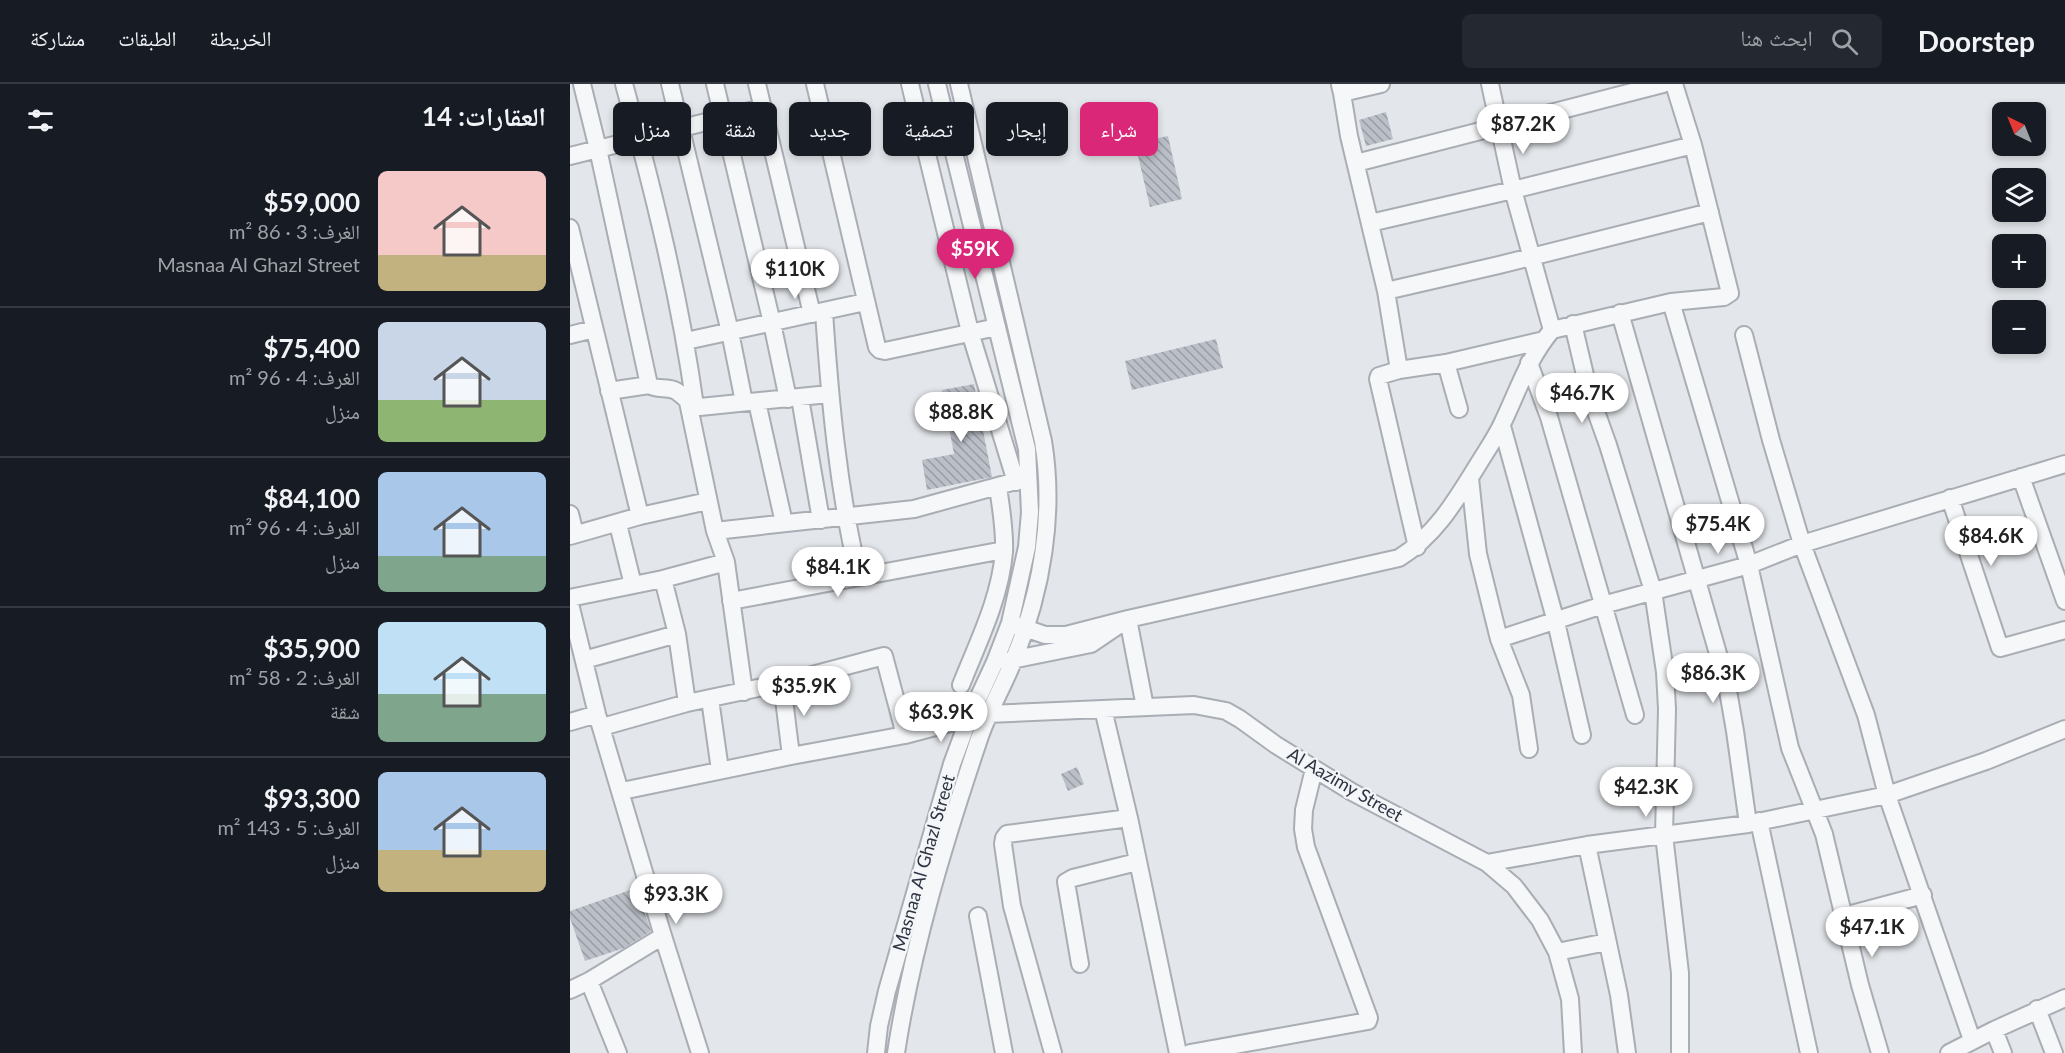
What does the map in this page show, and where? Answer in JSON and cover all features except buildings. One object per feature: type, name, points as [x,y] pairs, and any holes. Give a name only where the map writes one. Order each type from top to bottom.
[{"type":"street","points":[[582,84],[649,385]]},
{"type":"street","points":[[624,84],[629,102]]},
{"type":"street","points":[[670,84],[674,102]]},
{"type":"street","points":[[715,84],[719,102]]},
{"type":"street","points":[[757,84],[761,102]]},
{"type":"street","points":[[815,84],[877,347],[880,350],[997,327]]},
{"type":"street","points":[[715,531],[914,509],[1023,479],[969,332],[910,84]]},
{"type":"street","name":"Masnaa Al Ghazl Street","points":[[896,1053],[906,996],[949,835],[988,714],[1014,660],[1030,512],[1023,479],[1027,449],[937,84]]},
{"type":"street","name":"Masnaa Al Ghazl Street","points":[[876,1053],[887,991],[952,764],[969,718],[995,662],[1018,626],[1036,590],[1046,523],[1047,466],[959,84]]},
{"type":"street","points":[[1382,84],[1341,89],[1386,291],[1399,370]]},
{"type":"street","points":[[1018,626],[1045,635],[1066,635],[1399,558],[1417,547],[1436,528],[1502,426],[1529,363],[1548,335],[1490,84]]},
{"type":"street","points":[[1356,163],[1663,84]]},
{"type":"street","points":[[1417,547],[1378,379],[1382,374],[1446,363],[1548,335],[1573,324],[1620,313],[1671,302],[1724,297],[1730,293],[1693,144],[1674,84]]},
{"type":"street","points":[[570,156],[613,144]]},
{"type":"street","points":[[1370,223],[1513,190],[1693,144]]},
{"type":"street","points":[[643,156],[686,341],[691,404],[708,501],[726,562],[744,692]]},
{"type":"street","points":[[686,156],[730,332],[784,523]]},
{"type":"street","points":[[732,156],[772,322],[794,399],[821,520]]},
{"type":"street","points":[[775,156],[818,313],[846,517],[859,577]]},
{"type":"street","points":[[1386,291],[1710,212]]},
{"type":"street","points":[[570,228],[640,516]]},
{"type":"street","points":[[984,274],[1003,269]]},
{"type":"street","points":[[686,341],[865,302]]},
{"type":"street","points":[[1671,302],[1749,565],[1790,748],[1824,834],[1860,984],[1880,1053]]},
{"type":"street","points":[[1620,313],[1727,685],[1754,823],[1809,1053]]},
{"type":"street","points":[[1573,324],[1589,392],[1608,445],[1653,591],[1665,672],[1667,709],[1664,835],[1680,973],[1680,1053]]},
{"type":"street","points":[[570,334],[594,329]]},
{"type":"street","points":[[1744,335],[1771,440],[1802,544],[1866,715],[1887,795],[1972,1040]]},
{"type":"street","points":[[1446,363],[1459,409]]},
{"type":"street","points":[[1529,363],[1549,417],[1635,714]]},
{"type":"street","points":[[609,391],[649,385],[653,388],[675,391],[691,404],[794,399],[829,394]]},
{"type":"street","points":[[1502,426],[1556,622],[1582,735]]},
{"type":"street","points":[[1499,639],[1603,605],[1749,565],[1802,544],[2065,464]]},
{"type":"street","points":[[2021,477],[2065,601]]},
{"type":"street","points":[[1470,478],[1478,554],[1499,639],[1521,695],[1529,749]]},
{"type":"street","points":[[961,685],[990,615],[1001,575],[1004,550],[998,486]]},
{"type":"street","points":[[1950,498],[2000,648],[2065,630]]},
{"type":"street","points":[[570,514],[573,535],[640,516],[708,501]]},
{"type":"street","points":[[618,524],[633,585]]},
{"type":"street","points":[[731,601],[1004,550]]},
{"type":"street","points":[[570,598],[663,579],[726,562]]},
{"type":"street","points":[[663,579],[677,634],[687,704]]},
{"type":"street","points":[[570,604],[599,720],[700,1053]]},
{"type":"street","points":[[995,662],[1091,644],[1112,632],[1128,619]]},
{"type":"street","points":[[1128,619],[1145,707]]},
{"type":"street","points":[[584,660],[677,634]]},
{"type":"street","points":[[570,722],[599,720],[687,704],[782,683],[884,656],[905,735]]},
{"type":"street","points":[[782,683],[791,756]]},
{"type":"street","points":[[710,699],[720,771]]},
{"type":"street","name":"Al Aazimy Street","points":[[988,714],[1194,705],[1226,711],[1314,770],[1487,863],[1514,886],[1540,920],[1557,952],[1570,999],[1573,1053]]},
{"type":"street","points":[[1103,709],[1129,818],[1178,1053]]},
{"type":"street","points":[[622,791],[905,735],[969,718]]},
{"type":"street","points":[[1487,863],[1587,845],[1754,823],[1887,795],[1986,761],[2065,729]]},
{"type":"street","points":[[1190,1053],[1368,1021],[1369,1018],[1306,847],[1303,829],[1304,810],[1314,770]]},
{"type":"street","points":[[1053,1053],[1012,906],[1005,864],[1004,838],[1007,834],[1129,818]]},
{"type":"street","points":[[1587,845],[1619,995],[1627,1053]]},
{"type":"street","points":[[1080,964],[1066,882],[1073,878],[1137,862]]},
{"type":"street","points":[[1845,916],[1923,895]]},
{"type":"street","points":[[978,916],[1004,1053]]},
{"type":"street","points":[[570,990],[663,936]]},
{"type":"street","points":[[1557,952],[1607,942]]},
{"type":"street","points":[[589,981],[618,1053]]},
{"type":"street","points":[[887,991],[906,996]]},
{"type":"street","points":[[1949,1053],[2037,1009],[2065,998]]},
{"type":"street","points":[[2037,1009],[2054,1053]]},
{"type":"street","points":[[1994,1030],[2003,1053]]}]
